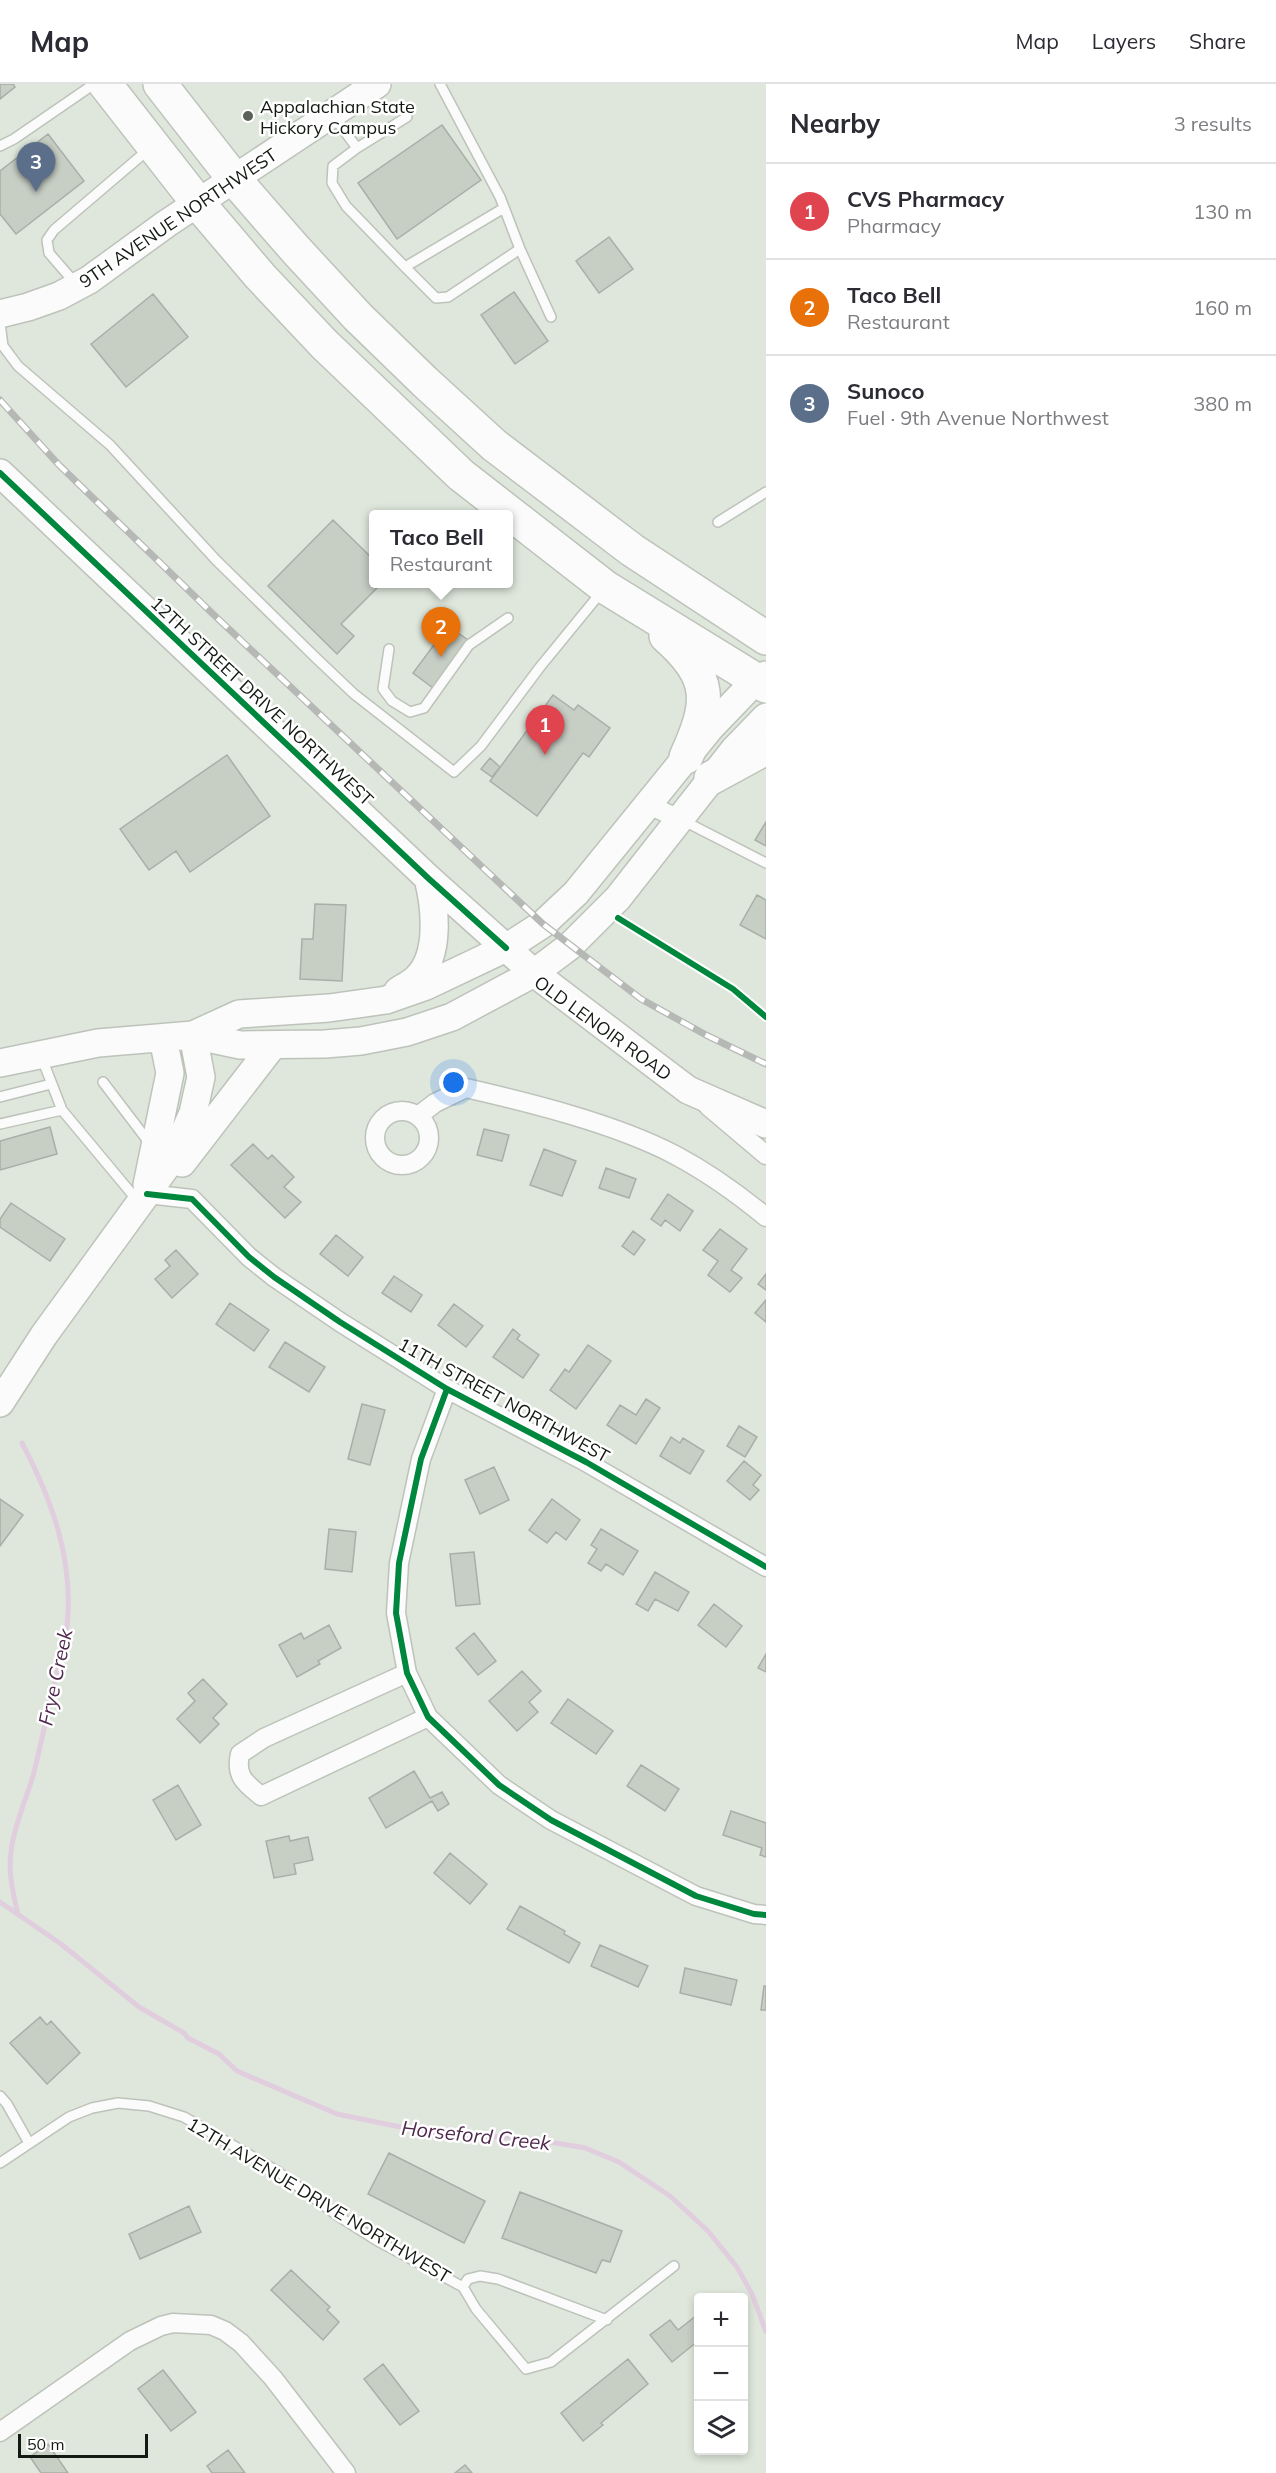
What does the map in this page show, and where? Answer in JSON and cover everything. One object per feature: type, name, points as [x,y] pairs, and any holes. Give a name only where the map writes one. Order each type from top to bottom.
[{"type":"highway","points":[[105,84],[198,203],[260,276],[324,344],[401,419],[460,475],[506,510]]},
{"type":"highway","points":[[160,84],[235,180],[358,317],[495,445],[632,550],[766,638]]},
{"type":"highway","points":[[513,515],[616,594],[682,651],[699,674],[705,699],[700,725],[686,757]]},
{"type":"highway","points":[[616,594],[763,681]]},
{"type":"highway","points":[[711,778],[766,748]]},
{"type":"main road","name":"9TH AVENUE NORTHWEST","points":[[0,314],[48,300],[78,286],[377,84]]},
{"type":"main road","name":"12TH STREET DRIVE NORTHWEST","points":[[0,473],[428,878],[534,973]]},
{"type":"main road","name":"OLD LENOIR ROAD","points":[[193,1035],[239,1014],[329,1008],[386,1000],[426,986],[506,948],[543,924],[576,893],[710,728],[763,681]]},
{"type":"main road","points":[[534,973],[570,946],[618,898],[711,778],[766,717]]},
{"type":"main road","points":[[386,1000],[418,977],[429,957],[435,921],[434,900],[428,878]]},
{"type":"main road","name":"OLD LENOIR ROAD","points":[[0,1063],[98,1043],[193,1035],[240,1045],[325,1044],[361,1041],[407,1032],[452,1017],[534,973],[688,1090],[766,1124]]},
{"type":"main road","points":[[0,1403],[44,1335],[174,1156],[193,1113],[201,1077],[193,1035]]},
{"type":"main road","points":[[144,1199],[170,1073],[165,1048],[160,1038]]},
{"type":"main road","points":[[144,1199],[182,1163],[273,1045]]},
{"type":"street","points":[[647,804],[679,819]]},
{"type":"street","points":[[418,1116],[435,1103],[466,1088],[514,1099],[604,1127],[675,1155],[719,1182],[766,1216]]},
{"type":"street","points":[[688,1090],[766,1155]]},
{"type":"street","name":"11TH STREET NORTHWEST","points":[[144,1199],[192,1199],[249,1257],[274,1277],[447,1389],[586,1462],[766,1566]]},
{"type":"street","points":[[447,1389],[422,1459],[399,1563],[396,1613],[406,1673],[428,1717],[499,1785],[551,1820],[696,1896],[766,1915]]},
{"type":"street","points":[[406,1673],[264,1738],[240,1754],[237,1767],[241,1779],[261,1796],[428,1717]]},
{"type":"street","points":[[0,2432],[130,2341],[160,2326],[173,2323],[211,2325],[225,2331],[241,2343],[273,2378],[346,2473]]},
{"type":"lane","points":[[0,146],[14,139],[94,84]]},
{"type":"lane","points":[[440,84],[504,208],[551,317]]},
{"type":"lane","points":[[332,115],[357,148]]},
{"type":"lane","points":[[407,117],[333,166],[332,183],[346,206],[436,298],[448,297],[520,249]]},
{"type":"lane","points":[[78,286],[49,254],[46,240],[54,230],[153,146]]},
{"type":"lane","points":[[405,267],[504,208]]},
{"type":"lane","points":[[0,323],[3,346],[18,366],[110,445],[216,560],[354,694],[454,772],[481,746],[540,667],[616,594]]},
{"type":"lane","points":[[718,522],[766,492]]},
{"type":"lane","points":[[389,649],[384,689],[392,701],[410,712],[424,708],[469,645],[508,618]]},
{"type":"lane","points":[[679,819],[766,863]]},
{"type":"lane","points":[[40,1054],[62,1110],[144,1199]]},
{"type":"lane","points":[[102,1082],[154,1149]]},
{"type":"lane","points":[[0,1097],[51,1084]]},
{"type":"lane","points":[[0,1124],[62,1110]]},
{"type":"lane","points":[[0,2096],[29,2143]]},
{"type":"lane","name":"12TH AVENUE DRIVE NORTHWEST","points":[[0,2163],[69,2117],[92,2108],[117,2103],[158,2109],[184,2117],[277,2171],[367,2234],[462,2287],[468,2279],[480,2276],[498,2279],[607,2320]]},
{"type":"lane","points":[[462,2287],[476,2309],[526,2369],[551,2362],[674,2266]]},
{"type":"building","points":[[0,84],[13,84],[15,87],[0,99]]},
{"type":"building","points":[[442,125],[481,180],[397,239],[358,183]]},
{"type":"building","points":[[48,134],[84,181],[16,234],[0,214],[0,171]]},
{"type":"building","points":[[609,237],[633,269],[599,293],[576,261]]},
{"type":"building","points":[[514,292],[548,341],[515,364],[481,315]]},
{"type":"building","points":[[153,294],[188,337],[126,387],[91,344]]},
{"type":"building","points":[[333,520],[369,555],[369,588],[377,588],[341,624],[354,636],[337,654],[268,586]]},
{"type":"building","points":[[448,626],[468,640],[433,688],[413,673]]},
{"type":"building","points":[[553,695],[574,710],[578,705],[610,728],[589,757],[583,753],[537,816],[490,781]]},
{"type":"building","points":[[227,755],[270,816],[190,872],[176,851],[149,870],[120,829]]},
{"type":"building","points":[[490,758],[500,767],[492,777],[481,769]]},
{"type":"building","points":[[766,822],[766,846],[755,840]]},
{"type":"building","points":[[757,895],[766,900],[766,939],[740,925]]},
{"type":"building","points":[[315,904],[346,905],[342,981],[300,979],[302,939],[313,939]]},
{"type":"building","points":[[50,1127],[57,1154],[0,1170],[0,1141]]},
{"type":"building","points":[[484,1129],[509,1135],[502,1161],[477,1155]]},
{"type":"building","points":[[253,1144],[268,1159],[272,1155],[294,1177],[284,1187],[301,1202],[285,1218],[231,1165]]},
{"type":"building","points":[[544,1149],[576,1161],[562,1196],[530,1185]]},
{"type":"building","points":[[606,1168],[636,1179],[629,1198],[599,1188]]},
{"type":"building","points":[[668,1194],[693,1211],[680,1231],[665,1220],[661,1226],[651,1219]]},
{"type":"building","points":[[11,1203],[65,1239],[50,1261],[0,1227],[0,1219]]},
{"type":"building","points":[[720,1229],[747,1249],[731,1270],[742,1278],[730,1292],[708,1275],[718,1261],[703,1250]]},
{"type":"building","points":[[633,1231],[645,1240],[634,1255],[622,1246]]},
{"type":"building","points":[[336,1235],[363,1257],[348,1276],[320,1254]]},
{"type":"building","points":[[176,1250],[198,1274],[172,1298],[155,1279],[170,1266],[165,1260]]},
{"type":"building","points":[[766,1274],[766,1290],[758,1284]]},
{"type":"building","points":[[394,1276],[422,1295],[411,1312],[382,1293]]},
{"type":"building","points":[[766,1300],[766,1322],[755,1313]]},
{"type":"building","points":[[230,1303],[269,1330],[254,1351],[216,1324]]},
{"type":"building","points":[[454,1304],[483,1326],[466,1347],[438,1325]]},
{"type":"building","points":[[513,1329],[520,1335],[517,1339],[539,1355],[523,1378],[493,1357]]},
{"type":"building","points":[[285,1342],[325,1367],[309,1392],[269,1367]]},
{"type":"building","points":[[588,1345],[611,1361],[576,1409],[550,1390],[565,1369],[569,1372]]},
{"type":"building","points":[[646,1399],[660,1408],[636,1444],[607,1425],[620,1405],[636,1415]]},
{"type":"building","points":[[362,1404],[385,1410],[370,1465],[348,1459]]},
{"type":"building","points":[[739,1426],[757,1437],[745,1457],[727,1446]]},
{"type":"building","points":[[671,1437],[680,1443],[683,1438],[704,1451],[690,1474],[660,1456]]},
{"type":"building","points":[[744,1461],[761,1475],[753,1485],[759,1490],[750,1500],[727,1481]]},
{"type":"building","points":[[494,1467],[509,1500],[480,1514],[465,1480]]},
{"type":"building","points":[[0,1499],[23,1515],[0,1546]]},
{"type":"building","points":[[552,1499],[580,1520],[566,1540],[556,1532],[547,1543],[529,1530]]},
{"type":"building","points":[[329,1529],[356,1532],[352,1572],[325,1569]]},
{"type":"building","points":[[601,1529],[638,1551],[623,1575],[606,1564],[601,1571],[588,1563],[597,1549],[591,1545]]},
{"type":"building","points":[[474,1552],[480,1604],[456,1606],[450,1554]]},
{"type":"building","points":[[655,1572],[689,1592],[678,1611],[655,1599],[648,1611],[636,1604]]},
{"type":"building","points":[[714,1604],[742,1626],[726,1647],[698,1625]]},
{"type":"building","points":[[329,1625],[341,1648],[318,1661],[320,1664],[297,1677],[279,1645],[301,1633],[304,1639]]},
{"type":"building","points":[[474,1633],[496,1661],[478,1675],[456,1648]]},
{"type":"building","points":[[766,1654],[766,1672],[758,1668]]},
{"type":"building","points":[[522,1671],[541,1691],[529,1702],[538,1712],[517,1731],[489,1701]]},
{"type":"building","points":[[203,1679],[227,1704],[213,1718],[219,1724],[200,1743],[177,1719],[195,1701],[188,1693]]},
{"type":"building","points":[[568,1699],[613,1731],[596,1754],[551,1723]]},
{"type":"building","points":[[641,1765],[679,1789],[665,1811],[627,1786]]},
{"type":"building","points":[[414,1771],[430,1798],[442,1792],[449,1804],[438,1811],[432,1801],[386,1828],[369,1798]]},
{"type":"building","points":[[178,1785],[201,1825],[176,1840],[153,1800]]},
{"type":"building","points":[[731,1811],[766,1823],[766,1857],[760,1855],[762,1848],[723,1835]]},
{"type":"building","points":[[289,1836],[290,1841],[308,1837],[313,1860],[294,1864],[296,1874],[274,1878],[266,1841]]},
{"type":"building","points":[[450,1853],[487,1884],[470,1904],[434,1873]]},
{"type":"building","points":[[520,1906],[565,1931],[564,1934],[580,1943],[569,1963],[507,1929]]},
{"type":"building","points":[[600,1945],[648,1966],[638,1987],[591,1966]]},
{"type":"building","points":[[685,1968],[737,1980],[731,2005],[680,1993]]},
{"type":"building","points":[[764,1986],[766,1986],[766,2010],[761,2010]]},
{"type":"building","points":[[40,2017],[47,2025],[51,2021],[80,2053],[47,2084],[10,2043]]},
{"type":"building","points":[[389,2153],[485,2201],[464,2243],[368,2194]]},
{"type":"building","points":[[520,2192],[622,2231],[610,2262],[602,2260],[596,2273],[502,2238]]},
{"type":"building","points":[[189,2206],[201,2232],[140,2259],[129,2234]]},
{"type":"building","points":[[291,2270],[330,2307],[327,2310],[339,2322],[323,2340],[271,2290]]},
{"type":"building","points":[[694,2318],[694,2344],[672,2362],[650,2335],[670,2320],[678,2330]]},
{"type":"building","points":[[628,2359],[648,2384],[583,2441],[561,2413]]},
{"type":"building","points":[[383,2364],[419,2411],[400,2425],[364,2379]]},
{"type":"building","points":[[163,2370],[196,2412],[171,2431],[138,2389]]},
{"type":"building","points":[[48,2444],[68,2473],[41,2473],[30,2457]]},
{"type":"building","points":[[228,2450],[245,2473],[212,2473],[207,2466]]},
{"type":"building","points":[[465,2465],[472,2473],[455,2473]]},
{"type":"waterway","name":"Frye Creek","points":[[18,1914],[11,1882],[13,1839],[33,1776],[61,1656],[67,1626],[68,1602],[64,1554],[58,1531],[43,1486],[22,1443]]},
{"type":"waterway","name":"Horseford Creek","points":[[0,1902],[61,1944],[139,2007],[184,2033],[188,2038],[219,2054],[237,2071],[337,2114],[435,2134],[523,2138],[568,2145],[585,2148],[619,2162],[670,2196],[708,2231],[737,2267],[752,2294],[766,2332]]},
{"type":"railway","points":[[0,400],[59,465],[214,615],[543,924],[641,999],[706,1035],[766,1064]]},
{"type":"cycle path","points":[[0,473],[428,878],[506,948]]},
{"type":"cycle path","points":[[618,918],[733,989],[766,1017]]},
{"type":"cycle path","points":[[147,1194],[192,1199],[249,1257],[340,1322],[447,1389],[586,1462],[766,1567]]},
{"type":"cycle path","points":[[447,1389],[421,1459],[399,1563],[396,1613],[407,1673],[428,1717],[499,1785],[551,1820],[696,1896],[754,1914],[766,1915]]},
{"type":"place","name":"Appalachian State Hickory Campus","points":[[248,116]]},
{"type":"place","name":"Sunoco","points":[[36,192]]},
{"type":"place","name":"Taco Bell","points":[[441,657]]},
{"type":"place","name":"CVS Pharmacy","points":[[545,755]]}]
